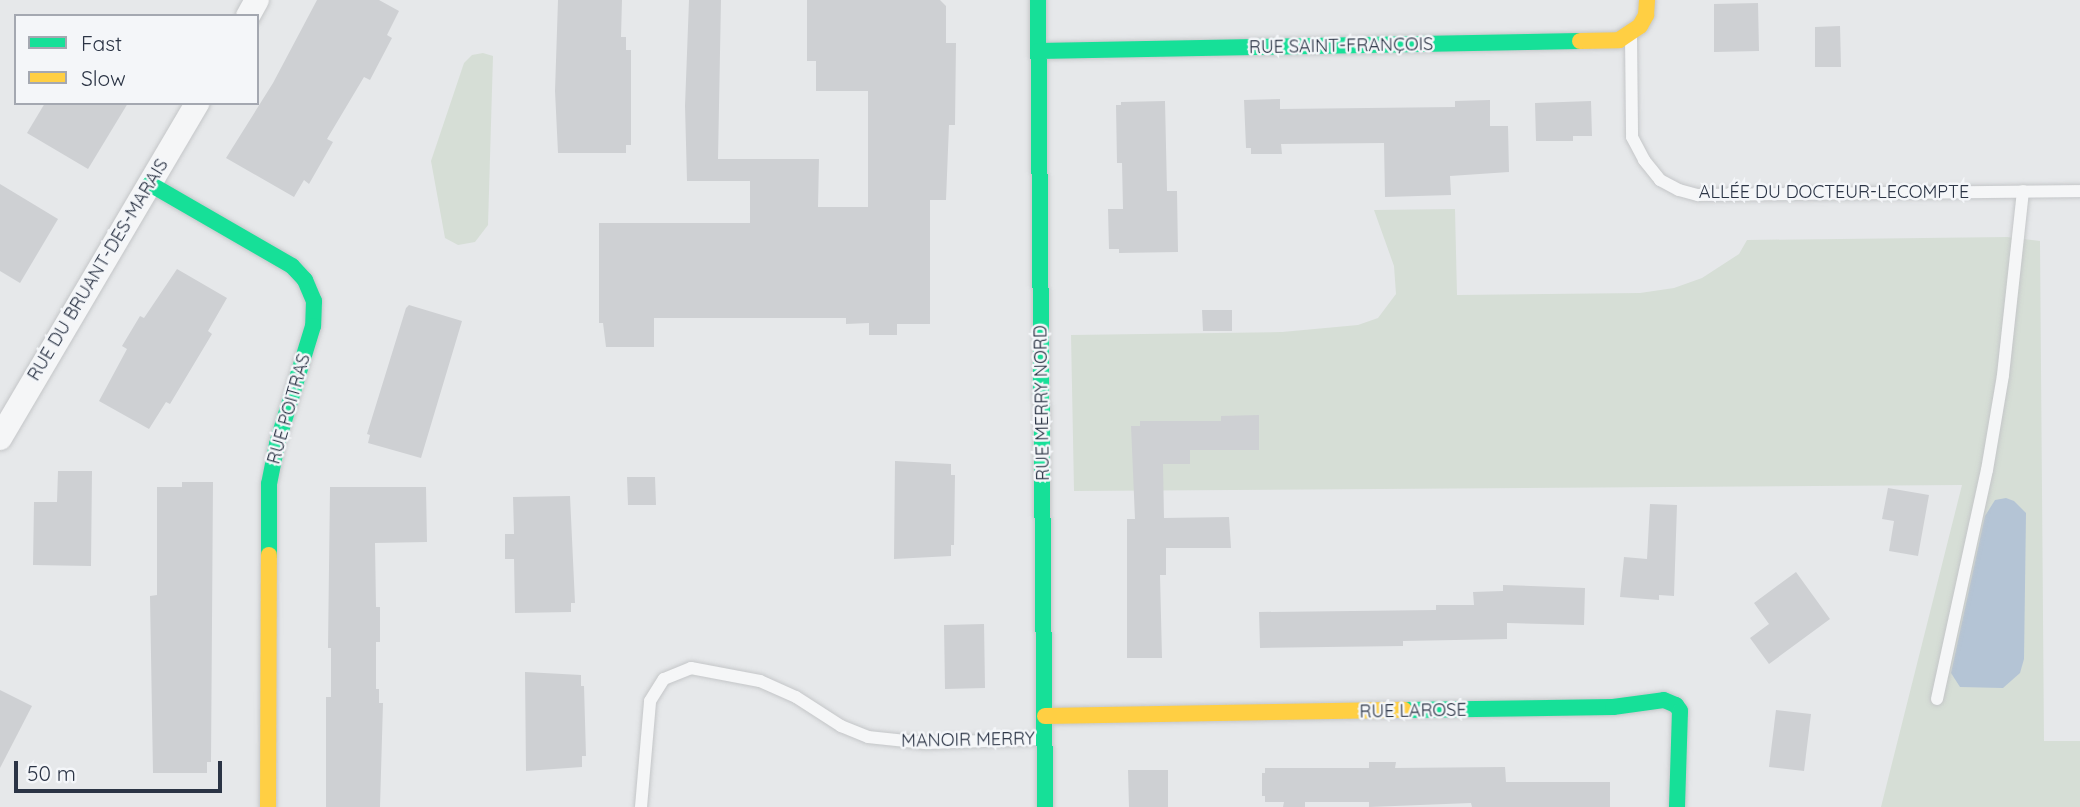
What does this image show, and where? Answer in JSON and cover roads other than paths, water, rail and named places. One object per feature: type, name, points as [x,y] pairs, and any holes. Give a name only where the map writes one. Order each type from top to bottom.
[{"type":"street","name":"RUE MERRY NORD","points":[[1038,0],[1045,807]]},
{"type":"street","points":[[1635,30],[1646,15],[1647,0]]},
{"type":"street","name":"RUE SAINT-FRANÇOIS","points":[[1038,51],[1606,40],[1635,30]]},
{"type":"street","name":"RUE DU BRUANT-DES-MARAIS","points":[[0,438],[196,105]]},
{"type":"street","name":"RUE POITRAS","points":[[150,184],[292,266],[305,279],[314,301],[313,326],[277,444],[269,484],[268,807]]},
{"type":"street","name":"RUE LAROSE","points":[[1045,716],[1613,708],[1664,700],[1676,705],[1680,711],[1677,807]]},
{"type":"lane","name":"ALLÉE DU DOCTEUR-LECOMPTE","points":[[1635,30],[1632,137],[1644,160],[1660,180],[1679,190],[1698,195],[2080,191]]},
{"type":"lane","points":[[1937,699],[1987,470],[2003,375],[2023,191]]},
{"type":"lane","name":"MANOIR MERRY","points":[[641,807],[650,701],[664,679],[691,668],[741,676],[778,688],[841,726],[868,737],[925,743],[1045,739]]},
{"type":"water","points":[[2006,498],[2014,501],[2026,513],[2024,659],[2020,673],[2003,688],[1960,687],[1951,673],[1985,516],[1995,500]]}]
